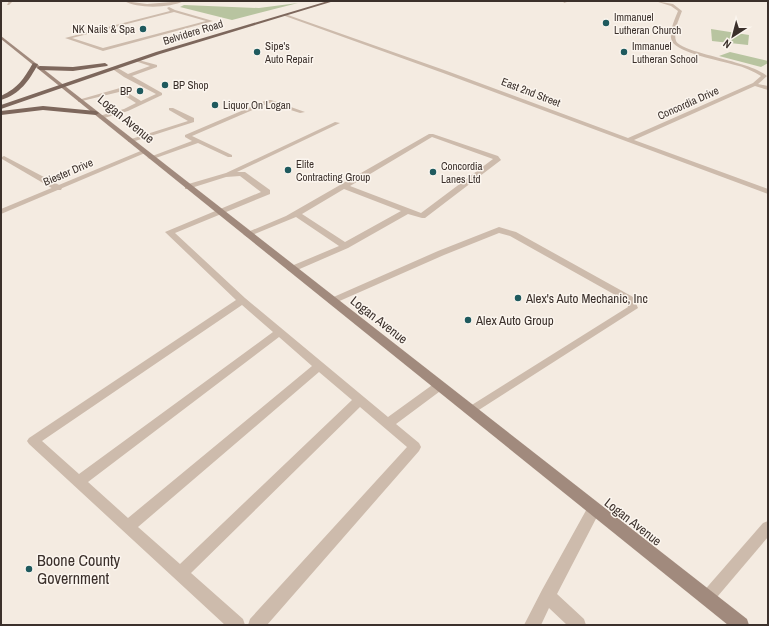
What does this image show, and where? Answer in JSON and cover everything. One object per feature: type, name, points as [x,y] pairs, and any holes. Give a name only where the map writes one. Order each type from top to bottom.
[{"type":"main road","name":"Belvidere Road","points":[[1,106],[182,46],[332,1]]},
{"type":"main road","name":"Logan Avenue","points":[[2,40],[37,66],[147,155],[741,625]]},
{"type":"main road","points":[[1,98],[14,92],[26,82],[37,66],[73,69],[93,68],[182,46]]},
{"type":"main road","points":[[1,113],[43,108],[98,115]]},
{"type":"street","points":[[126,1],[140,5],[182,1]]},
{"type":"street","points":[[657,1],[672,5],[680,11],[673,34],[674,42],[676,44],[689,50],[754,70],[764,76],[755,84]]},
{"type":"street","points":[[162,4],[174,11],[211,21],[103,50],[67,38],[174,11]]},
{"type":"street","name":"East 2nd Street","points":[[286,15],[445,72],[768,192]]},
{"type":"street","points":[[126,76],[155,66],[138,60]]},
{"type":"street","points":[[98,115],[126,110],[160,94],[114,68]]},
{"type":"street","points":[[80,101],[120,90],[126,85],[138,81]]},
{"type":"street","points":[[755,84],[768,88]]},
{"type":"street","name":"Concordia Drive","points":[[628,140],[755,84]]},
{"type":"street","points":[[120,90],[140,103]]},
{"type":"street","points":[[230,156],[187,136],[269,101],[302,112]]},
{"type":"street","points":[[130,141],[191,122],[192,119],[171,109]]},
{"type":"street","points":[[188,187],[225,175],[337,123]]},
{"type":"street","points":[[247,234],[296,214],[431,135],[496,157],[497,160],[422,216],[344,186]]},
{"type":"street","name":"Biester Drive","points":[[1,212],[58,188],[147,155],[198,141]]},
{"type":"street","points":[[4,158],[58,188]]},
{"type":"street","points":[[225,175],[242,174],[267,192],[169,232],[242,300],[415,447],[256,625]]},
{"type":"street","points":[[292,269],[345,246],[407,211]]},
{"type":"street","points":[[296,214],[345,246]]},
{"type":"street","points":[[332,301],[441,253],[499,230],[513,234],[630,299],[633,308],[471,411]]},
{"type":"street","points":[[237,625],[33,441],[242,300]]},
{"type":"street","points":[[78,482],[279,332]]},
{"type":"street","points":[[128,526],[319,366]]},
{"type":"street","points":[[388,424],[439,386]]},
{"type":"street","points":[[180,574],[359,400]]},
{"type":"street","points":[[532,625],[594,508]]},
{"type":"street","points":[[707,598],[768,527]]},
{"type":"street","points":[[547,595],[578,625]]},
{"type":"green space","points":[[298,3],[232,20],[180,7],[184,5],[259,8]]},
{"type":"green space","points":[[711,29],[749,35],[748,45],[712,41]]},
{"type":"green space","points":[[730,52],[768,61],[768,63],[761,67],[719,56]]},
{"type":"place","name":"Immanuel Lutheran Church","points":[[606,23]]},
{"type":"place","name":"NK Nails & Spa","points":[[143,29]]},
{"type":"place","name":"Sipe's Auto Repair","points":[[257,52]]},
{"type":"place","name":"Immanuel Lutheran School","points":[[624,52]]},
{"type":"place","name":"BP Shop","points":[[165,85]]},
{"type":"place","name":"BP","points":[[140,91]]},
{"type":"place","name":"Liquor On Logan","points":[[215,105]]},
{"type":"place","name":"Elite Contracting Group","points":[[288,170]]},
{"type":"place","name":"Concordia Lanes Ltd","points":[[433,172]]},
{"type":"place","name":"Alex's Auto Mechanic, Inc","points":[[518,298]]},
{"type":"place","name":"Alex Auto Group","points":[[468,320]]},
{"type":"place","name":"Boone County Government","points":[[29,569]]}]
